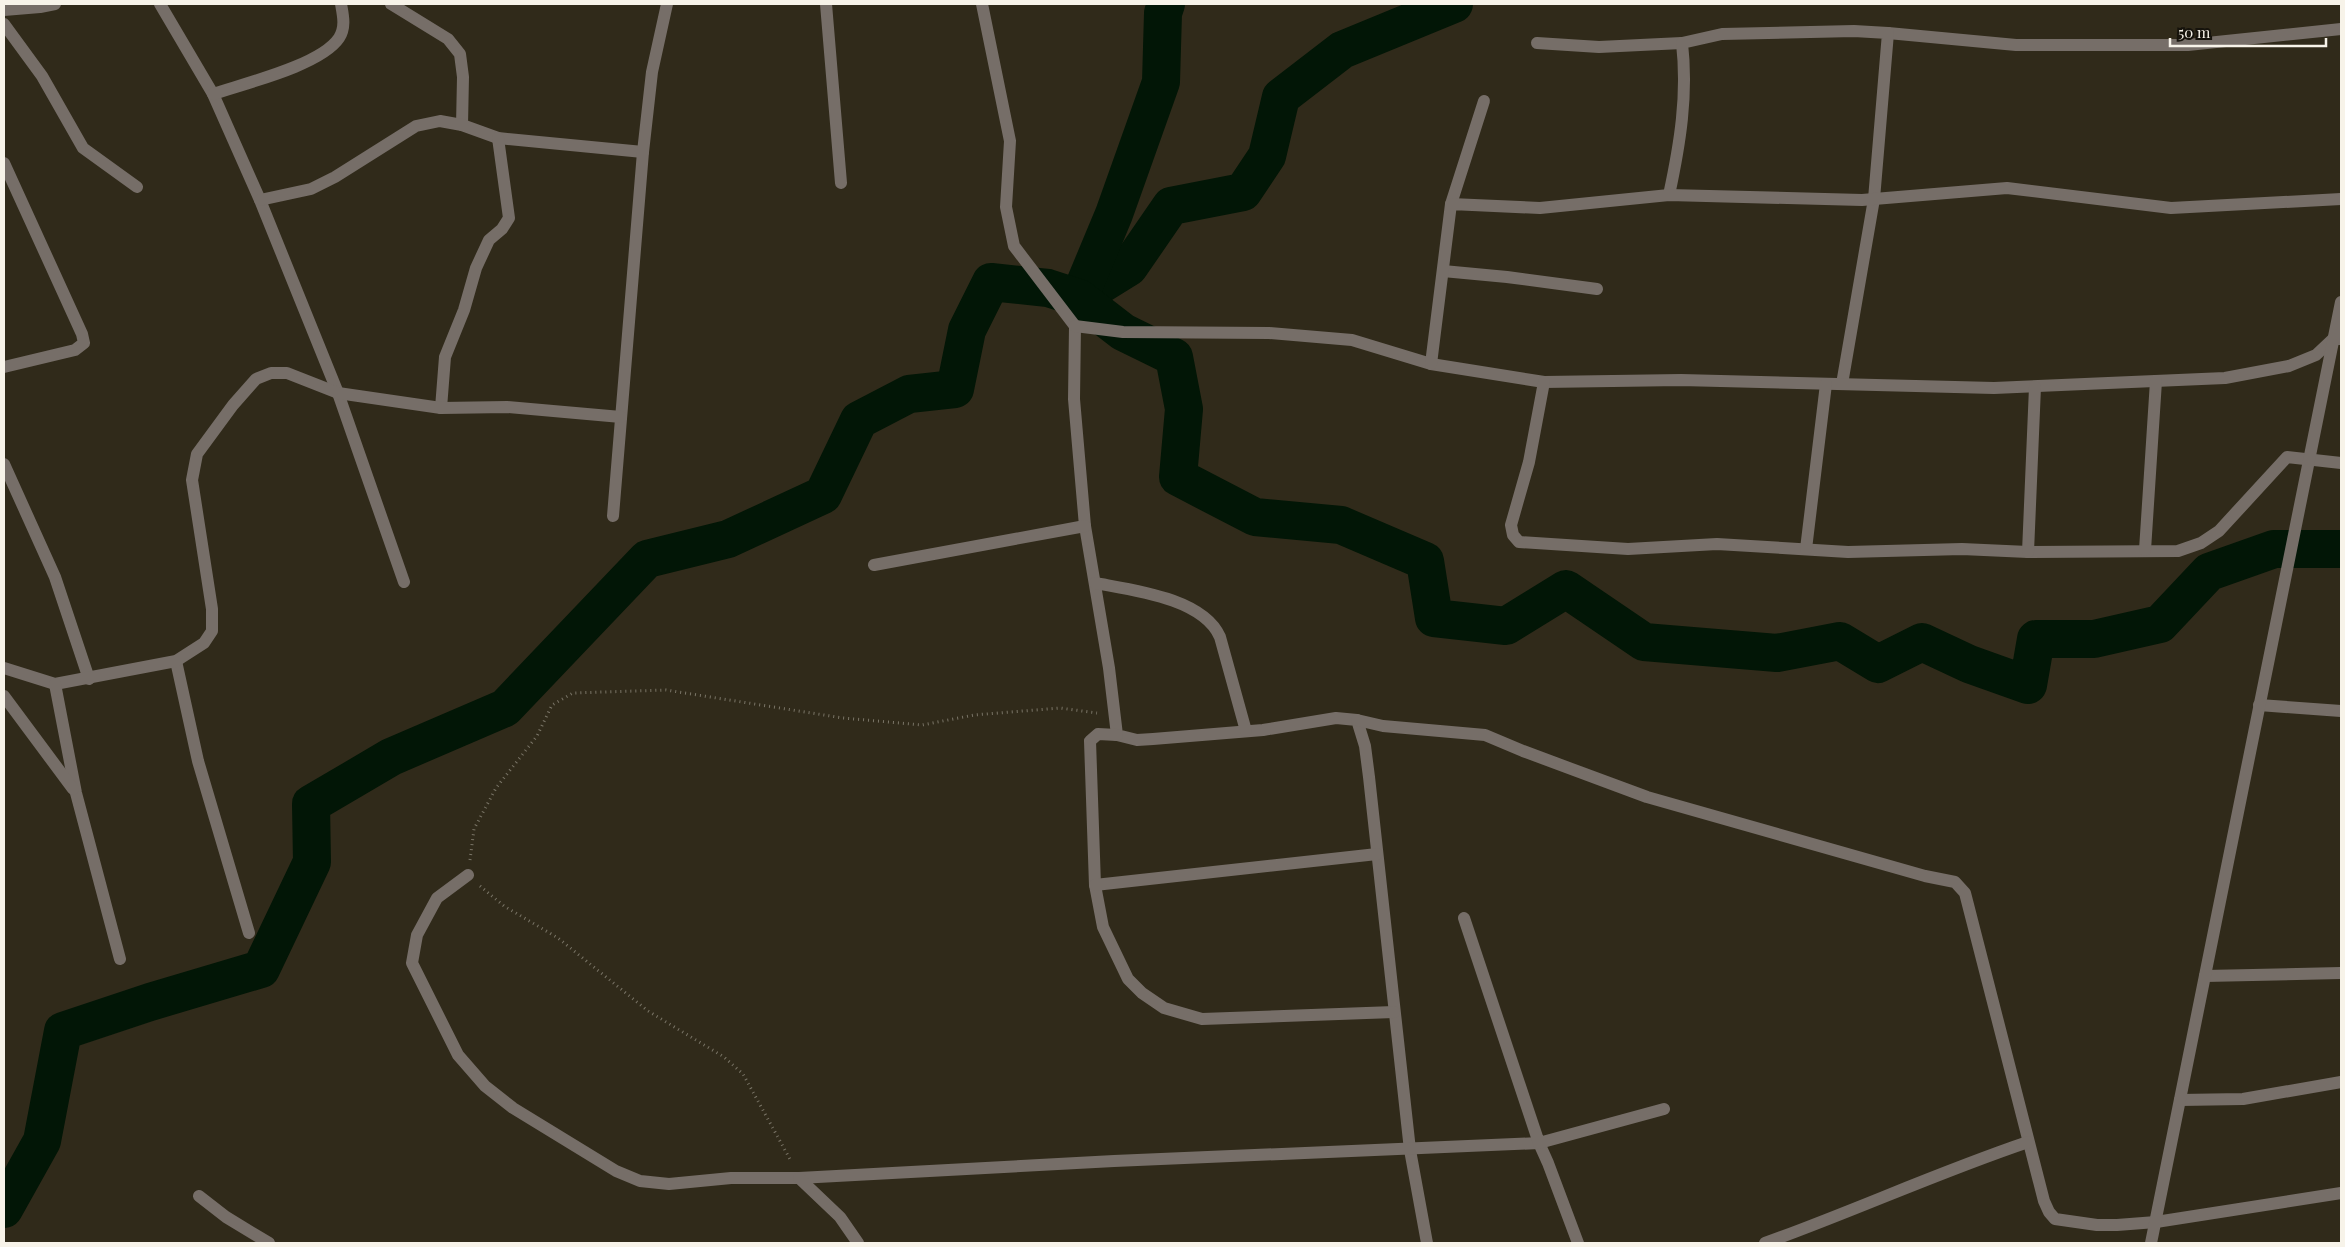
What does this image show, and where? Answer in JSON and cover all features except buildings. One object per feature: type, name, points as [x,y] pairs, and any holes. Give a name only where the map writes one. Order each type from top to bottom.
[{"type":"street","points":[[4,10],[54,4]]},
{"type":"street","points":[[160,4],[213,94],[260,200],[338,393],[404,582]]},
{"type":"street","points":[[213,94],[298,66],[330,48],[340,37],[344,23],[341,4]]},
{"type":"street","points":[[391,4],[448,39],[460,54],[463,77],[462,125]]},
{"type":"street","points":[[613,516],[643,152],[652,72],[667,4]]},
{"type":"street","points":[[826,4],[841,183]]},
{"type":"street","points":[[982,4],[1010,141],[1006,207],[1014,246],[1076,326],[1074,399],[1085,526],[1117,735]]},
{"type":"street","points":[[4,24],[42,76],[84,148],[137,187]]},
{"type":"street","points":[[1537,43],[1599,47],[1682,43],[1722,34],[1854,31],[2016,44],[2188,45],[2341,29]]},
{"type":"street","points":[[1842,384],[1874,199],[1888,33]]},
{"type":"street","points":[[1669,195],[1679,150],[1684,100],[1685,69],[1682,43]]},
{"type":"street","points":[[1431,364],[1451,204],[1484,101]]},
{"type":"street","points":[[260,200],[311,189],[416,126],[440,121],[462,125],[498,138],[643,152]]},
{"type":"street","points":[[441,408],[444,357],[464,310],[476,268],[489,240],[502,229],[508,218],[498,138]]},
{"type":"street","points":[[4,163],[44,247],[82,334],[84,343],[75,350],[4,367]]},
{"type":"street","points":[[1451,204],[1540,208],[1669,195],[1874,199],[2008,188],[2170,208],[2341,199]]},
{"type":"street","points":[[1443,271],[1507,277],[1597,290]]},
{"type":"street","points":[[2151,1243],[2309,461],[2337,339],[2341,302]]},
{"type":"street","points":[[1076,326],[1123,332],[1269,333],[1352,340],[1431,364],[1544,382],[1681,380],[1994,388],[2225,378],[2289,366],[2316,355],[2337,339]]},
{"type":"street","points":[[4,668],[55,684],[176,661],[204,643],[212,631],[212,609],[192,480],[197,454],[233,405],[256,379],[271,373],[287,373],[338,393],[441,408],[507,407],[621,417]]},
{"type":"street","points":[[2145,550],[2156,381]]},
{"type":"street","points":[[1544,382],[1530,462],[1511,525],[1513,535],[1519,542],[1628,549],[1717,544],[1848,552],[1962,549],[2028,552],[2178,551],[2201,543],[2219,531],[2282,460],[2287,457],[2341,464]]},
{"type":"street","points":[[1806,548],[1826,384]]},
{"type":"street","points":[[2028,552],[2035,386]]},
{"type":"street","points":[[4,464],[55,577],[89,679]]},
{"type":"street","points":[[874,565],[1085,526]]},
{"type":"street","points":[[1095,583],[1155,594],[1187,608],[1211,624],[1220,637],[1246,731]]},
{"type":"street","points":[[176,661],[198,761],[249,933]]},
{"type":"street","points":[[55,684],[76,793],[120,959]]},
{"type":"street","points":[[4,696],[76,793]]},
{"type":"street","points":[[2259,705],[2341,711]]},
{"type":"street","points":[[1394,1012],[1202,1019],[1164,1008],[1142,992],[1128,978],[1103,927],[1095,885],[1090,741],[1098,734],[1117,735],[1137,740],[1153,739],[1246,731],[1336,718],[1357,720],[1383,726],[1485,735],[1647,797],[1925,876],[1954,882],[1965,893],[2044,1201],[2048,1212],[2055,1219],[2097,1225],[2156,1222],[2341,1193]]},
{"type":"street","points":[[1357,720],[1364,746],[1378,854],[1410,1150],[1427,1243]]},
{"type":"street","points":[[1095,885],[1378,854]]},
{"type":"street","points":[[468,876],[437,898],[417,935],[412,963],[458,1054],[485,1086],[513,1108],[616,1171],[640,1181],[669,1184],[731,1178],[799,1178],[1114,1161],[1410,1150],[1539,1143],[1664,1109]]},
{"type":"street","points":[[1464,918],[1539,1143],[1578,1243]]},
{"type":"street","points":[[2205,976],[2341,973]]},
{"type":"street","points":[[2180,1100],[2243,1099],[2341,1082]]},
{"type":"street","points":[[1765,1243],[1822,1223],[1970,1162],[2028,1142]]},
{"type":"street","points":[[799,1178],[840,1217],[858,1243]]},
{"type":"street","points":[[200,1196],[226,1217],[269,1243]]},
{"type":"path","points":[[799,1178],[743,1074],[724,1057],[648,1011],[558,938],[504,906],[468,876],[474,829],[496,788],[537,736],[552,705],[572,693],[666,690],[843,718],[922,725],[974,715],[1060,708],[1115,716]]},
{"type":"waterway","points":[[1079,298],[1114,214],[1161,82],[1163,13],[1166,4]]},
{"type":"waterway","points":[[1079,298],[1129,267],[1171,206],[1243,192],[1267,156],[1281,97],[1342,50],[1454,4]]},
{"type":"waterway","points":[[4,1209],[42,1141],[63,1031],[150,1002],[261,969],[312,862],[311,804],[391,757],[505,708],[647,559],[728,539],[823,495],[859,420],[909,394],[955,389],[967,330],[991,282],[1048,288],[1079,298],[1123,332],[1174,357],[1184,409],[1178,477],[1255,517],[1341,525],[1425,561],[1434,618],[1506,626],[1566,589],[1644,642],[1777,653],[1840,641],[1878,664],[1922,642],[1969,664],[2028,685],[2036,639],[2094,639],[2160,624],[2209,572],[2274,549],[2341,549]]}]
